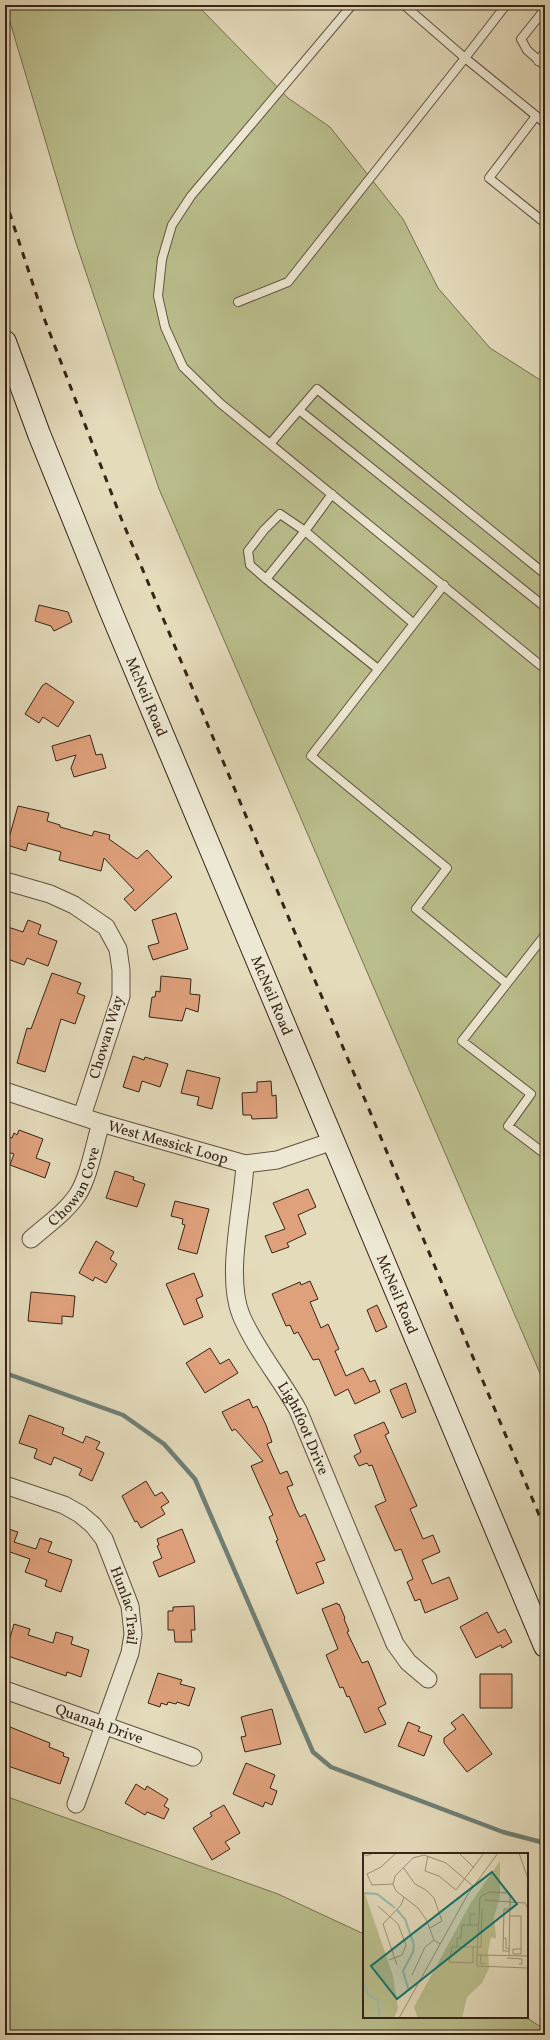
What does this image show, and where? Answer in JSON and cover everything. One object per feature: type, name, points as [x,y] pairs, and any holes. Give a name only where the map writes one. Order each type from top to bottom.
[{"type":"main road","name":"McNeil Road","points":[[5,342],[112,614],[545,1646]]},
{"type":"street","name":"Chowan Way","points":[[5,881],[50,894],[74,905],[106,927],[118,949],[121,970],[121,996],[82,1116]]},
{"type":"street","name":"West Messick Loop","points":[[5,1091],[101,1123],[245,1164],[277,1160],[333,1142]]},
{"type":"street","name":"Chowan Cove","points":[[31,1240],[69,1205],[78,1193],[85,1178],[101,1123]]},
{"type":"street","name":"Lightfoot Drive","points":[[245,1164],[235,1279],[237,1302],[241,1315],[249,1332],[286,1388],[298,1410],[395,1644],[408,1662],[428,1679]]},
{"type":"street","name":"Hunlac Trail","points":[[5,1485],[64,1505],[80,1514],[93,1525],[104,1539],[130,1606],[133,1634],[130,1653],[76,1804]]},
{"type":"street","name":"Quanah Drive","points":[[5,1690],[193,1757]]},
{"type":"lane","points":[[352,5],[191,196],[172,225],[162,259],[158,296],[165,327],[183,367],[220,403],[545,669]]},
{"type":"lane","points":[[404,5],[465,58],[545,123]]},
{"type":"lane","points":[[238,302],[288,282],[506,5]]},
{"type":"lane","points":[[545,9],[522,39],[527,50],[542,63],[545,52]]},
{"type":"lane","points":[[536,116],[489,178],[545,223]]},
{"type":"lane","points":[[270,444],[317,389],[545,574]]},
{"type":"lane","points":[[299,410],[545,607]]},
{"type":"lane","points":[[266,579],[305,531],[332,494]]},
{"type":"lane","points":[[378,669],[250,565],[248,552],[264,530],[280,514],[305,531],[413,624]]},
{"type":"lane","points":[[444,585],[311,756],[447,868],[416,909],[506,983]]},
{"type":"lane","points":[[545,935],[462,1041],[531,1094],[508,1126],[545,1154]]},
{"type":"green space","points":[[5,5],[197,5],[288,98],[330,127],[403,219],[438,288],[490,348],[545,383],[545,1385],[159,489],[74,237]]},
{"type":"green space","points":[[5,1796],[278,1894],[363,1934],[363,2018],[527,2018],[545,2030],[545,2035],[5,2035]]},
{"type":"building","points":[[39,605],[68,612],[72,622],[54,631],[51,626],[35,621]]},
{"type":"building","points":[[46,683],[74,702],[58,727],[43,717],[39,723],[25,714],[42,686]]},
{"type":"building","points":[[90,735],[96,755],[102,754],[106,768],[74,777],[71,768],[76,755],[56,761],[52,746]]},
{"type":"building","points":[[18,806],[49,813],[47,821],[60,825],[60,827],[92,836],[94,831],[110,835],[109,839],[137,859],[147,850],[172,877],[135,911],[124,899],[134,890],[104,858],[101,871],[59,860],[61,852],[28,843],[26,851],[7,845]]},
{"type":"building","points":[[176,913],[188,949],[153,960],[148,946],[159,943],[152,920]]},
{"type":"building","points":[[28,920],[41,925],[38,934],[57,941],[48,966],[27,958],[24,965],[5,958],[5,926],[23,932]]},
{"type":"building","points":[[52,973],[81,983],[77,993],[85,996],[75,1024],[61,1019],[45,1072],[17,1063],[27,1028],[31,1029]]},
{"type":"building","points":[[161,976],[191,979],[190,994],[200,995],[198,1012],[186,1008],[182,1021],[149,1017],[152,997],[155,997],[156,991],[160,992]]},
{"type":"building","points":[[133,1056],[144,1060],[145,1057],[168,1064],[160,1087],[142,1081],[139,1092],[123,1087]]},
{"type":"building","points":[[187,1070],[220,1078],[212,1109],[197,1105],[199,1097],[181,1093]]},
{"type":"building","points":[[271,1081],[272,1096],[276,1095],[277,1118],[252,1119],[251,1115],[243,1115],[242,1093],[257,1092],[257,1082]]},
{"type":"building","points":[[19,1130],[43,1139],[36,1158],[50,1163],[45,1178],[10,1165],[14,1154],[5,1151],[5,1148],[9,1137],[12,1138],[14,1133],[17,1135]]},
{"type":"building","points":[[115,1171],[134,1177],[133,1180],[145,1184],[137,1207],[106,1198]]},
{"type":"building","points":[[308,1189],[316,1207],[298,1215],[306,1234],[287,1243],[289,1247],[272,1253],[265,1236],[285,1229],[273,1203]]},
{"type":"building","points":[[175,1201],[209,1209],[197,1254],[178,1249],[185,1225],[182,1224],[183,1219],[171,1216]]},
{"type":"building","points":[[96,1241],[114,1252],[110,1259],[117,1264],[106,1283],[95,1277],[93,1281],[79,1273]]},
{"type":"building","points":[[194,1273],[203,1296],[196,1299],[203,1317],[184,1325],[166,1284]]},
{"type":"building","points":[[310,1281],[318,1299],[310,1302],[321,1328],[328,1324],[339,1349],[335,1351],[346,1376],[363,1368],[370,1382],[375,1380],[380,1392],[355,1404],[348,1389],[335,1396],[319,1359],[313,1360],[298,1332],[294,1334],[290,1325],[286,1326],[272,1294],[300,1282],[301,1285]]},
{"type":"building","points":[[31,1292],[75,1296],[73,1317],[62,1316],[62,1324],[28,1321]]},
{"type":"building","points":[[377,1305],[387,1327],[376,1332],[367,1310]]},
{"type":"building","points":[[210,1348],[220,1364],[229,1359],[238,1373],[205,1393],[186,1363]]},
{"type":"building","points":[[406,1383],[416,1412],[402,1418],[390,1390]]},
{"type":"building","points":[[249,1399],[253,1408],[257,1406],[266,1425],[272,1442],[267,1444],[280,1474],[287,1471],[293,1485],[287,1487],[296,1509],[300,1517],[305,1514],[325,1560],[316,1563],[324,1583],[297,1594],[276,1541],[278,1540],[269,1517],[273,1515],[251,1466],[263,1461],[235,1429],[232,1431],[222,1412]]},
{"type":"building","points":[[29,1415],[64,1428],[62,1434],[83,1443],[86,1436],[100,1442],[96,1449],[104,1453],[92,1481],[79,1475],[82,1469],[54,1457],[51,1465],[34,1458],[37,1449],[19,1443]]},
{"type":"building","points":[[384,1422],[389,1433],[385,1435],[417,1506],[410,1509],[423,1539],[433,1535],[440,1552],[422,1560],[432,1584],[449,1577],[458,1599],[425,1613],[420,1599],[415,1601],[407,1582],[413,1579],[401,1549],[395,1551],[375,1506],[386,1501],[372,1465],[369,1466],[367,1463],[359,1466],[354,1456],[361,1452],[354,1435]]},
{"type":"building","points":[[146,1481],[155,1496],[162,1492],[169,1502],[161,1507],[165,1514],[141,1528],[137,1521],[135,1522],[122,1496]]},
{"type":"building","points":[[5,1528],[18,1532],[14,1542],[36,1549],[40,1538],[52,1542],[48,1552],[72,1560],[61,1592],[45,1586],[47,1580],[25,1572],[30,1559],[10,1552],[5,1563]]},
{"type":"building","points":[[182,1529],[195,1562],[159,1577],[153,1562],[162,1558],[157,1546],[159,1545],[157,1539]]},
{"type":"building","points":[[337,1603],[338,1605],[339,1604],[345,1618],[344,1619],[349,1631],[347,1632],[362,1663],[368,1661],[386,1704],[378,1708],[386,1724],[365,1733],[349,1696],[347,1697],[343,1687],[340,1688],[326,1655],[338,1649],[322,1609]]},
{"type":"building","points":[[194,1606],[195,1630],[191,1630],[192,1642],[175,1642],[174,1630],[168,1630],[168,1611],[173,1611],[173,1607]]},
{"type":"building","points":[[487,1612],[498,1633],[505,1629],[512,1642],[502,1648],[501,1645],[476,1658],[460,1627]]},
{"type":"building","points":[[14,1624],[30,1629],[28,1635],[53,1643],[56,1632],[73,1637],[71,1644],[89,1650],[81,1677],[67,1672],[66,1676],[5,1655]]},
{"type":"building","points":[[158,1673],[182,1680],[180,1684],[195,1688],[189,1706],[177,1702],[176,1704],[168,1702],[167,1705],[161,1703],[160,1707],[148,1703]]},
{"type":"building","points":[[480,1674],[512,1674],[512,1708],[480,1708]]},
{"type":"building","points":[[272,1709],[281,1744],[245,1752],[241,1737],[246,1736],[241,1717]]},
{"type":"building","points":[[463,1714],[492,1754],[467,1772],[444,1743],[444,1738],[456,1729],[451,1723]]},
{"type":"building","points":[[408,1722],[420,1727],[418,1731],[432,1736],[424,1756],[398,1746]]},
{"type":"building","points":[[10,1727],[50,1743],[49,1747],[64,1753],[63,1756],[69,1758],[60,1784],[5,1765],[5,1740]]},
{"type":"building","points":[[246,1763],[275,1775],[270,1788],[277,1791],[272,1805],[265,1802],[263,1807],[233,1794]]},
{"type":"building","points":[[136,1784],[145,1790],[147,1786],[168,1799],[164,1806],[169,1809],[164,1819],[147,1812],[145,1815],[125,1803]]},
{"type":"building","points":[[224,1805],[240,1833],[225,1842],[230,1849],[212,1860],[193,1828],[212,1816],[210,1813]]},
{"type":"waterway","points":[[5,1373],[123,1415],[164,1444],[195,1479],[313,1752],[331,1767],[503,1832],[545,1843]]},
{"type":"railway","points":[[5,199],[44,318],[121,518],[545,1529]]}]
